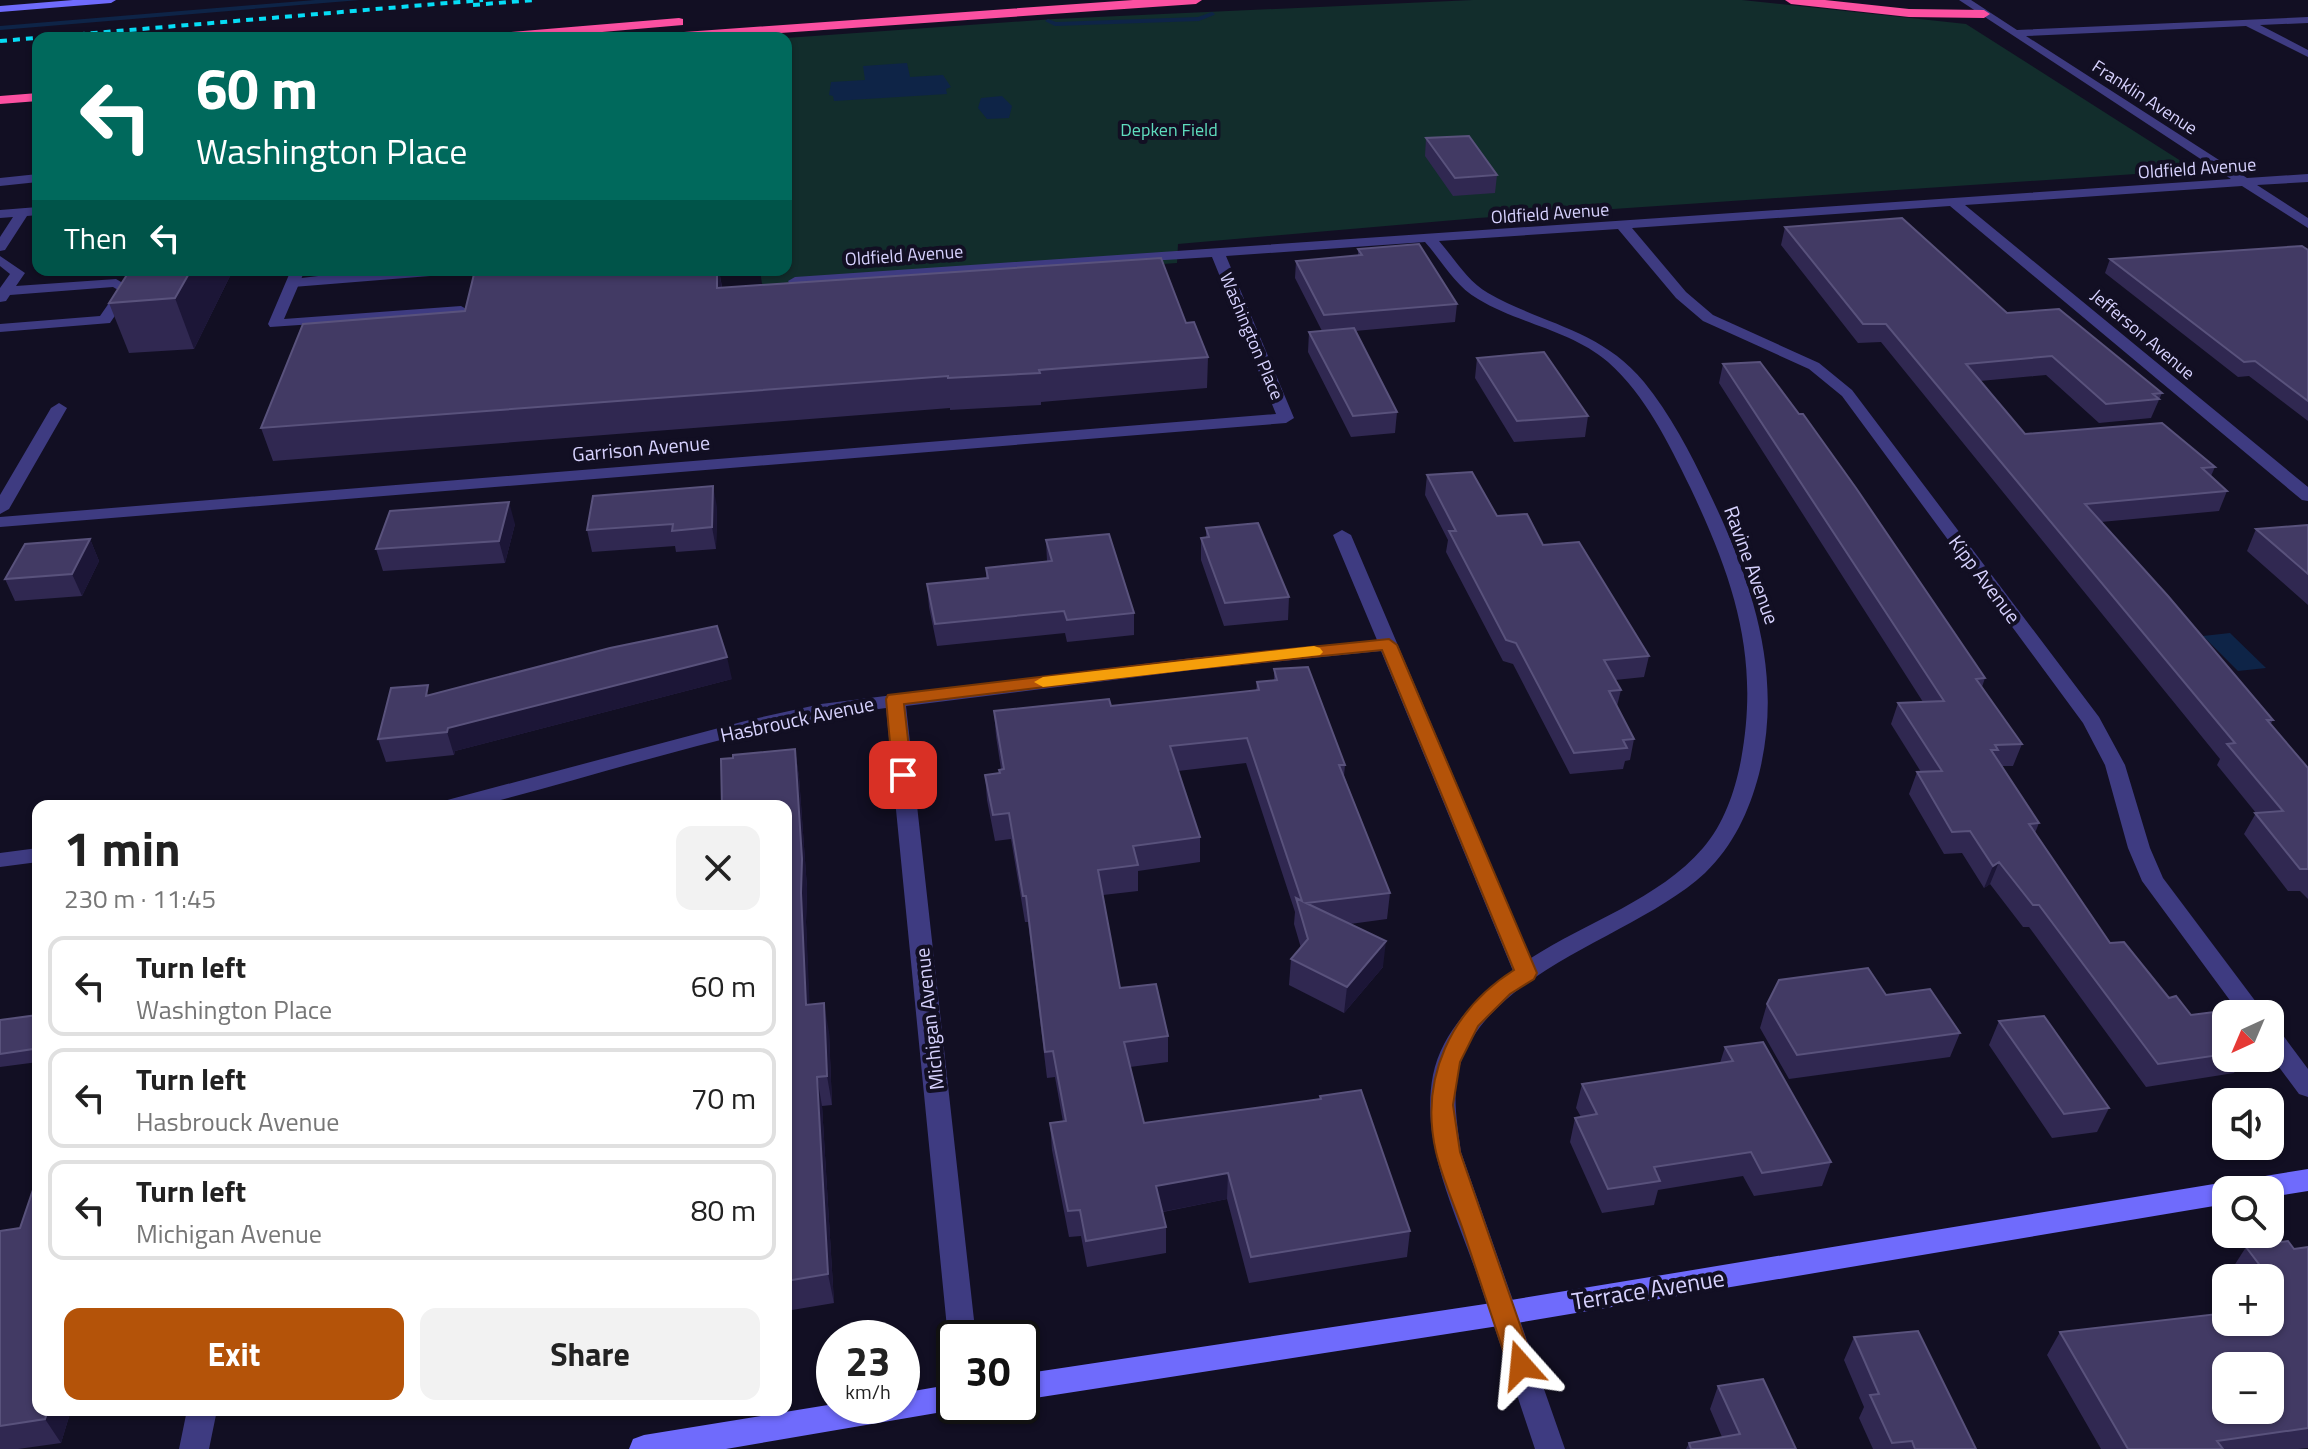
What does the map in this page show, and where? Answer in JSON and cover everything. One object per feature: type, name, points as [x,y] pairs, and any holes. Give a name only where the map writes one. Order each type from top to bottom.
[{"type":"highway","points":[[762,32],[1196,0]]},
{"type":"highway","points":[[1791,0],[1909,13],[1984,14]]},
{"type":"highway","points":[[558,32],[687,21]]},
{"type":"highway","points":[[0,100],[32,97]]},
{"type":"main road","points":[[0,9],[111,0]]},
{"type":"main road","points":[[2284,1184],[2308,1180]]},
{"type":"main road","name":"Terrace Avenue","points":[[1040,1384],[1505,1313],[2212,1195]]},
{"type":"main road","points":[[644,1449],[816,1420]]},
{"type":"street","name":"Franklin Avenue","points":[[1964,0],[2308,224]]},
{"type":"street","points":[[2012,33],[2308,20]]},
{"type":"street","points":[[2246,22],[2308,54]]},
{"type":"street","name":"Oldfield Avenue","points":[[795,281],[2308,178]]},
{"type":"street","points":[[0,182],[32,179]]},
{"type":"street","name":"Jefferson Avenue","points":[[1953,202],[2308,496]]},
{"type":"street","points":[[0,214],[32,211]]},
{"type":"street","points":[[0,247],[23,212]]},
{"type":"street","name":"Kipp Avenue","points":[[1623,226],[1693,307],[1708,318],[1814,366],[1847,393],[2098,731],[2115,765],[2139,848],[2153,881],[2242,1000]]},
{"type":"street","name":"Ravine Avenue","points":[[1429,239],[1472,289],[1497,304],[1593,344],[1626,371],[1654,406],[1681,451],[1713,516],[1754,630],[1760,668],[1761,714],[1741,807],[1713,854],[1691,875],[1665,893],[1526,973]]},
{"type":"street","name":"Washington Place","points":[[1218,254],[1286,418]]},
{"type":"street","points":[[0,260],[18,273],[3,295]]},
{"type":"street","points":[[296,276],[275,324],[461,310]]},
{"type":"street","points":[[0,328],[105,320],[126,289],[116,283],[3,295]]},
{"type":"street","points":[[0,509],[59,408]]},
{"type":"street","name":"Garrison Avenue","points":[[0,522],[1286,418]]},
{"type":"street","points":[[1342,535],[1526,973],[1502,988],[1469,1021],[1449,1062],[1442,1105],[1448,1152],[1550,1449]]},
{"type":"street","name":"Hasbrouck Avenue","points":[[476,800],[749,726],[821,710],[1192,664],[1389,645]]},
{"type":"street","name":"Michigan Avenue","points":[[895,699],[960,1320]]},
{"type":"street","points":[[0,860],[32,856]]},
{"type":"street","points":[[2284,1055],[2308,1087]]},
{"type":"street","points":[[194,1449],[201,1416]]},
{"type":"green space","name":"Depken Field","points":[[1473,0],[1742,0],[1966,24],[2195,170],[1478,218],[1178,244],[1177,263],[763,291],[761,276],[792,276],[792,38],[1054,19]]},
{"type":"water","points":[[315,0],[360,0],[0,30],[0,26]]},
{"type":"water","points":[[907,63],[910,77],[943,75],[951,87],[946,89],[947,94],[834,101],[833,96],[829,95],[831,82],[865,80],[863,66]]},
{"type":"water","points":[[1002,96],[1012,106],[1009,118],[987,119],[978,108],[981,98]]},
{"type":"water","points":[[2230,633],[2266,668],[2238,671],[2203,636]]},
{"type":"building","points":[[1469,136],[1497,175],[1455,178],[1426,138]]},
{"type":"building","points":[[1902,218],[2007,313],[2059,309],[2162,393],[2153,394],[2159,399],[2106,404],[2052,356],[1966,364],[2025,434],[2162,423],[2215,467],[2202,468],[2227,491],[2085,504],[2273,720],[2267,720],[2308,768],[2308,869],[2300,869],[2255,813],[2283,811],[2227,744],[2235,743],[1886,324],[1863,324],[1785,227]]},
{"type":"building","points":[[1419,244],[1457,304],[1324,315],[1296,261],[1362,255],[1358,249]]},
{"type":"building","points":[[2302,246],[2308,250],[2308,401],[2255,361],[2244,362],[2110,259]]},
{"type":"building","points":[[1161,258],[1186,323],[1194,322],[1208,357],[1039,370],[1040,373],[948,376],[261,428],[303,324],[465,311],[474,276],[717,276],[717,288]]},
{"type":"building","points":[[126,276],[188,276],[175,298],[109,303]]},
{"type":"building","points":[[1354,328],[1397,412],[1353,416],[1309,332]]},
{"type":"building","points":[[1544,352],[1588,416],[1517,421],[1477,358]]},
{"type":"building","points":[[1760,362],[1799,414],[1803,414],[1856,488],[1985,678],[1976,679],[2022,744],[1995,745],[1998,750],[1991,750],[2039,823],[2029,824],[2110,943],[2124,942],[2169,998],[2176,996],[2191,1015],[2212,1012],[2212,1056],[2158,1064],[2039,905],[2033,905],[1999,862],[1993,866],[1970,831],[1952,832],[1917,772],[1942,771],[1898,703],[1944,701],[1723,364]]},
{"type":"building","points":[[1472,472],[1497,516],[1527,514],[1543,545],[1579,542],[1649,656],[1604,660],[1621,690],[1609,691],[1634,739],[1623,740],[1627,748],[1574,753],[1516,643],[1506,640],[1449,531],[1456,531],[1427,475]]},
{"type":"building","points":[[713,486],[712,527],[672,531],[673,524],[587,530],[593,496]]},
{"type":"building","points":[[509,502],[499,541],[376,549],[390,511]]},
{"type":"building","points":[[1258,523],[1289,597],[1225,603],[1201,538],[1209,537],[1206,528]]},
{"type":"building","points":[[2308,525],[2308,574],[2256,529]]},
{"type":"building","points":[[1109,534],[1134,613],[1067,620],[1064,611],[935,624],[927,584],[988,578],[986,568],[1052,561],[1046,540]]},
{"type":"building","points":[[90,539],[72,574],[5,579],[25,544]]},
{"type":"building","points":[[717,626],[727,657],[448,728],[447,732],[378,739],[391,688],[428,685],[426,696],[610,648]]},
{"type":"building","points":[[1308,667],[1345,765],[1339,765],[1390,893],[1306,903],[1386,941],[1347,987],[1291,959],[1308,939],[1296,898],[1302,901],[1247,738],[1170,746],[1200,837],[1133,846],[1138,865],[1098,870],[1120,988],[1156,984],[1168,1036],[1124,1042],[1144,1123],[1321,1099],[1320,1096],[1361,1090],[1410,1231],[1251,1257],[1228,1173],[1156,1186],[1166,1227],[1086,1241],[1080,1210],[1068,1211],[1050,1123],[1066,1121],[1053,1051],[1045,1052],[1026,896],[1023,896],[1009,813],[993,815],[985,775],[1000,773],[999,770],[1004,769],[994,711],[1109,699],[1111,706],[1259,690],[1257,682],[1277,680],[1274,669]]},
{"type":"building","points":[[795,749],[806,1005],[824,1003],[827,1076],[817,1077],[828,1274],[792,1280],[792,800],[722,800],[721,759],[733,758],[733,755]]},
{"type":"building","points":[[1868,968],[1886,995],[1930,989],[1960,1033],[1797,1055],[1767,1004],[1779,980]]},
{"type":"building","points":[[32,1016],[32,1049],[0,1054],[0,1020]]},
{"type":"building","points":[[2044,1016],[2109,1108],[2064,1114],[1999,1021]]},
{"type":"building","points":[[1763,1042],[1831,1162],[1762,1173],[1751,1152],[1654,1167],[1660,1181],[1608,1189],[1575,1118],[1597,1114],[1582,1084],[1733,1061],[1725,1047]]},
{"type":"building","points":[[32,1193],[32,1416],[46,1416],[45,1419],[0,1426],[0,1231],[20,1228]]},
{"type":"building","points":[[2288,1241],[2294,1249],[2308,1247],[2308,1428],[2217,1441],[2223,1449],[2128,1449],[2060,1332],[2212,1315],[2212,1336],[2284,1336],[2284,1264],[2259,1264],[2247,1248],[2284,1248],[2284,1242]]},
{"type":"building","points":[[1918,1331],[1976,1449],[1915,1449],[1912,1441],[1892,1443],[1870,1395],[1879,1394],[1854,1337]]},
{"type":"building","points":[[1763,1379],[1796,1449],[1691,1449],[1689,1443],[1740,1434],[1718,1386]]},
{"type":"waterway","points":[[1048,21],[1055,24],[1199,19],[1212,14]]},
{"type":"railway","points":[[106,32],[483,0]]},
{"type":"railway","points":[[473,5],[534,0]]},
{"type":"railway","points":[[0,41],[32,38]]},
{"type":"slow traffic","points":[[1043,682],[1314,652]]},
{"type":"route","points":[[903,775],[895,699],[1192,664],[1389,645],[1526,973],[1502,988],[1469,1021],[1449,1062],[1442,1105],[1448,1152],[1521,1365]]}]
